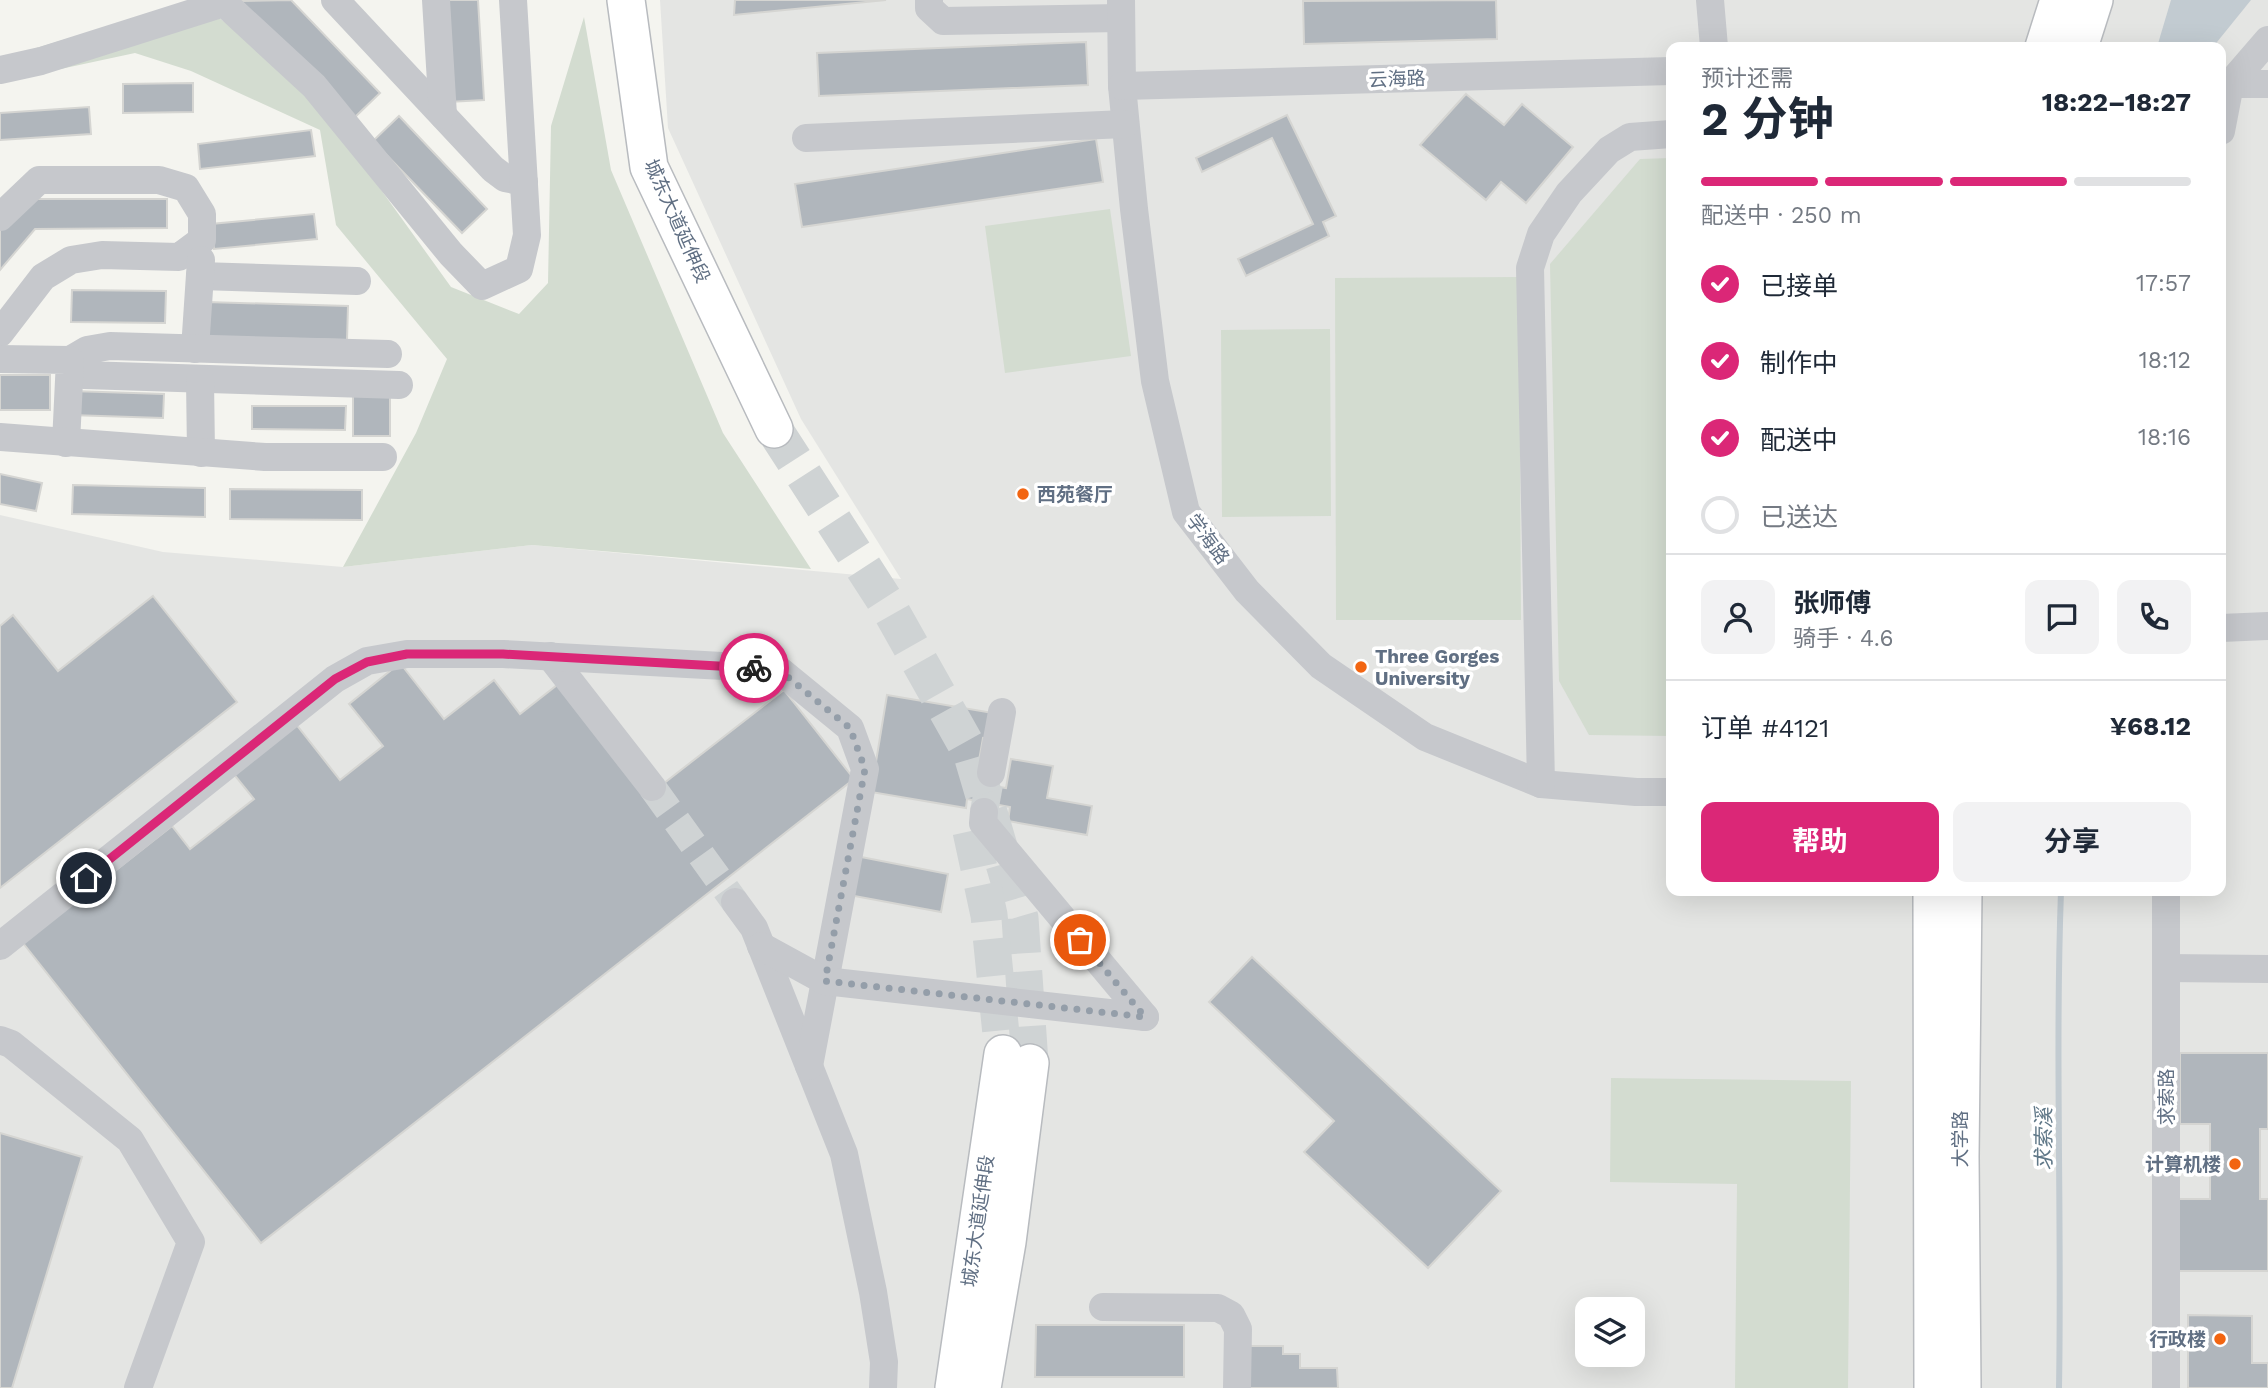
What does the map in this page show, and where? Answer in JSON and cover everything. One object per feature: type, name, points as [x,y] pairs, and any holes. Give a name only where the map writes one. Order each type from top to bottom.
[{"type":"main road","name":"城东大道延伸段","points":[[610,0],[610,16],[633,166],[765,429],[649,167],[626,0]]},
{"type":"main road","points":[[2046,42],[2059,0]]},
{"type":"main road","points":[[2081,42],[2094,0]]},
{"type":"main road","name":"大学路","points":[[1932,896],[1933,1388]]},
{"type":"main road","name":"大学路","points":[[1962,1388],[1960,1157],[1963,896]]},
{"type":"main road","name":"城东大道延伸段","points":[[954,1388],[1017,1059],[1006,1242],[982,1388]]},
{"type":"street","points":[[335,0],[493,169],[505,178],[524,182]]},
{"type":"street","points":[[436,0],[443,115]]},
{"type":"street","points":[[0,70],[41,61],[224,3],[314,86],[450,254],[482,286],[519,269],[527,235],[513,0]]},
{"type":"street","points":[[929,0],[929,8],[943,21],[1121,9]]},
{"type":"street","points":[[1710,0],[1714,42]]},
{"type":"street","name":"学海路","points":[[1121,9],[1125,124],[1155,382],[1186,512],[1247,591],[1321,666],[1425,737],[1541,784],[1666,792]]},
{"type":"street","points":[[2226,83],[2268,40]]},
{"type":"street","name":"云海路","points":[[1122,86],[1666,71]]},
{"type":"street","points":[[2226,84],[2268,84]]},
{"type":"street","points":[[806,138],[1125,124]]},
{"type":"street","points":[[1541,784],[1530,268],[1541,234],[1569,193],[1609,149],[1630,137],[1666,134]]},
{"type":"street","points":[[0,217],[38,180],[159,180],[186,188],[202,214],[195,349]]},
{"type":"street","points":[[0,333],[43,276],[71,260],[102,255],[179,257],[202,240]]},
{"type":"street","points":[[200,276],[357,281]]},
{"type":"street","points":[[0,359],[70,360],[87,350],[110,346],[388,354]]},
{"type":"street","points":[[70,360],[85,375],[399,385]]},
{"type":"street","points":[[66,443],[70,360]]},
{"type":"street","points":[[201,380],[201,453]]},
{"type":"street","points":[[0,437],[265,457],[383,457]]},
{"type":"street","points":[[2226,628],[2268,626]]},
{"type":"street","points":[[0,946],[335,679],[367,662],[407,654],[503,654],[778,669],[850,728],[865,769],[809,1066]]},
{"type":"street","points":[[550,656],[652,788]]},
{"type":"street","points":[[992,773],[1002,712]]},
{"type":"street","points":[[761,946],[825,981],[1145,1017],[983,823],[984,812]]},
{"type":"street","name":"求索路","points":[[2166,896],[2166,1388]]},
{"type":"street","points":[[735,902],[754,928],[844,1154],[873,1292],[884,1362],[883,1388]]},
{"type":"street","points":[[2166,968],[2268,969]]},
{"type":"street","points":[[0,1040],[11,1044],[130,1140],[191,1242],[138,1388]]},
{"type":"street","points":[[1103,1307],[1217,1308],[1231,1315],[1238,1329],[1237,1388]]},
{"type":"shaded area","points":[[195,0],[302,80],[451,287],[519,314],[548,283],[551,126],[584,17],[611,170],[723,433],[811,569],[532,545],[343,567],[416,433],[447,359],[336,225],[320,130],[191,71],[135,53],[0,82],[0,59]]},
{"type":"shaded area","points":[[660,0],[2268,0],[2268,1388],[0,1388],[0,515],[163,552],[343,567],[532,545],[901,579],[801,419],[668,128]]},
{"type":"shaded area","points":[[2171,0],[2251,0],[2217,42],[2158,42]]},
{"type":"shaded area","points":[[1666,158],[1666,736],[1589,735],[1559,681],[1550,264],[1640,159]]},
{"type":"shaded area","points":[[1110,209],[1131,356],[1005,373],[985,226]]},
{"type":"shaded area","points":[[1519,277],[1521,620],[1336,620],[1335,278]]},
{"type":"shaded area","points":[[1330,329],[1331,516],[1222,517],[1221,330]]},
{"type":"shaded area","points":[[1611,1078],[1851,1081],[1848,1388],[1735,1388],[1737,1184],[1610,1182]]},
{"type":"building","points":[[291,0],[380,93],[354,118],[241,1]]},
{"type":"building","points":[[442,0],[478,0],[484,100],[448,102]]},
{"type":"building","points":[[735,0],[886,0],[734,15]]},
{"type":"building","points":[[1496,0],[1497,39],[1304,44],[1303,1]]},
{"type":"building","points":[[1086,42],[1088,85],[819,96],[817,53]]},
{"type":"building","points":[[193,83],[193,112],[123,113],[123,84]]},
{"type":"building","points":[[1466,94],[1504,125],[1522,104],[1573,147],[1526,203],[1501,182],[1486,200],[1420,145]]},
{"type":"building","points":[[89,107],[91,134],[0,140],[0,113]]},
{"type":"building","points":[[1287,115],[1336,216],[1323,222],[1329,236],[1246,276],[1238,259],[1313,224],[1272,138],[1202,172],[1196,158]]},
{"type":"building","points":[[399,116],[487,209],[462,233],[373,141]]},
{"type":"building","points":[[311,130],[315,156],[200,169],[198,144]]},
{"type":"building","points":[[1096,139],[1103,182],[802,227],[795,184]]},
{"type":"building","points":[[22,199],[167,199],[167,228],[35,229],[0,270],[0,226]]},
{"type":"building","points":[[314,214],[317,239],[214,249],[211,224]]},
{"type":"building","points":[[72,290],[166,291],[165,323],[71,322]]},
{"type":"building","points":[[206,302],[348,306],[347,340],[205,337]]},
{"type":"building","points":[[0,375],[50,375],[50,410],[0,410]]},
{"type":"building","points":[[71,391],[164,394],[163,418],[70,415]]},
{"type":"building","points":[[353,396],[390,396],[390,436],[353,436]]},
{"type":"building","points":[[252,406],[346,406],[345,430],[252,429]]},
{"type":"building","points":[[0,474],[42,483],[36,511],[0,504]]},
{"type":"building","points":[[73,485],[205,488],[205,517],[72,514]]},
{"type":"building","points":[[230,489],[362,490],[362,520],[230,519]]},
{"type":"building","points":[[153,596],[237,702],[0,888],[0,626],[13,615],[58,671]]},
{"type":"building","points":[[400,663],[444,719],[494,680],[520,714],[561,682],[650,794],[784,690],[854,779],[261,1243],[23,943],[172,826],[190,849],[254,799],[232,772],[295,723],[340,780],[383,746],[349,704]]},
{"type":"building","points":[[887,695],[993,713],[989,739],[983,738],[975,783],[1006,788],[1011,759],[1053,766],[1047,798],[1092,806],[1087,835],[1008,821],[1010,807],[967,799],[966,808],[871,792]]},
{"type":"building","points":[[856,856],[948,874],[941,912],[849,895]]},
{"type":"building","points":[[1252,957],[1501,1191],[1428,1268],[1304,1152],[1334,1121],[1209,1002]]},
{"type":"building","name":"计算机楼","points":[[2180,1053],[2268,1053],[2268,1129],[2260,1129],[2260,1199],[2268,1199],[2268,1271],[2175,1271],[2174,1199],[2210,1199],[2210,1124],[2180,1124]]},
{"type":"building","points":[[0,1133],[82,1157],[12,1388],[0,1388]]},
{"type":"building","name":"行政楼","points":[[2188,1315],[2252,1316],[2252,1363],[2268,1363],[2268,1388],[2188,1388]]},
{"type":"building","points":[[1036,1325],[1184,1325],[1184,1377],[1035,1377]]},
{"type":"building","points":[[1250,1346],[1283,1346],[1283,1354],[1300,1354],[1300,1368],[1337,1368],[1338,1388],[1250,1388]]},
{"type":"waterway","name":"求索溪","points":[[2059,1388],[2061,896]]},
{"type":"tunnel","points":[[774,429],[887,604],[972,755],[1020,918],[1030,1063]]},
{"type":"tunnel","points":[[984,812],[991,773]]},
{"type":"tunnel","points":[[652,787],[735,902]]},
{"type":"tunnel","points":[[971,831],[989,915],[1003,1054]]},
{"type":"way so far","points":[[754,668],[778,669],[850,728],[865,769],[825,981],[1145,1017],[1080,940]]},
{"type":"place","name":"西苑餐厅","points":[[1023,494]]},
{"type":"place","name":"Three Gorges University","points":[[1361,667]]},
{"type":"place","name":"计算机楼","points":[[2235,1164]]},
{"type":"place","name":"行政楼","points":[[2220,1339]]},
{"type":"route","points":[[86,878],[335,679],[367,662],[407,654],[503,654],[754,668]]}]
